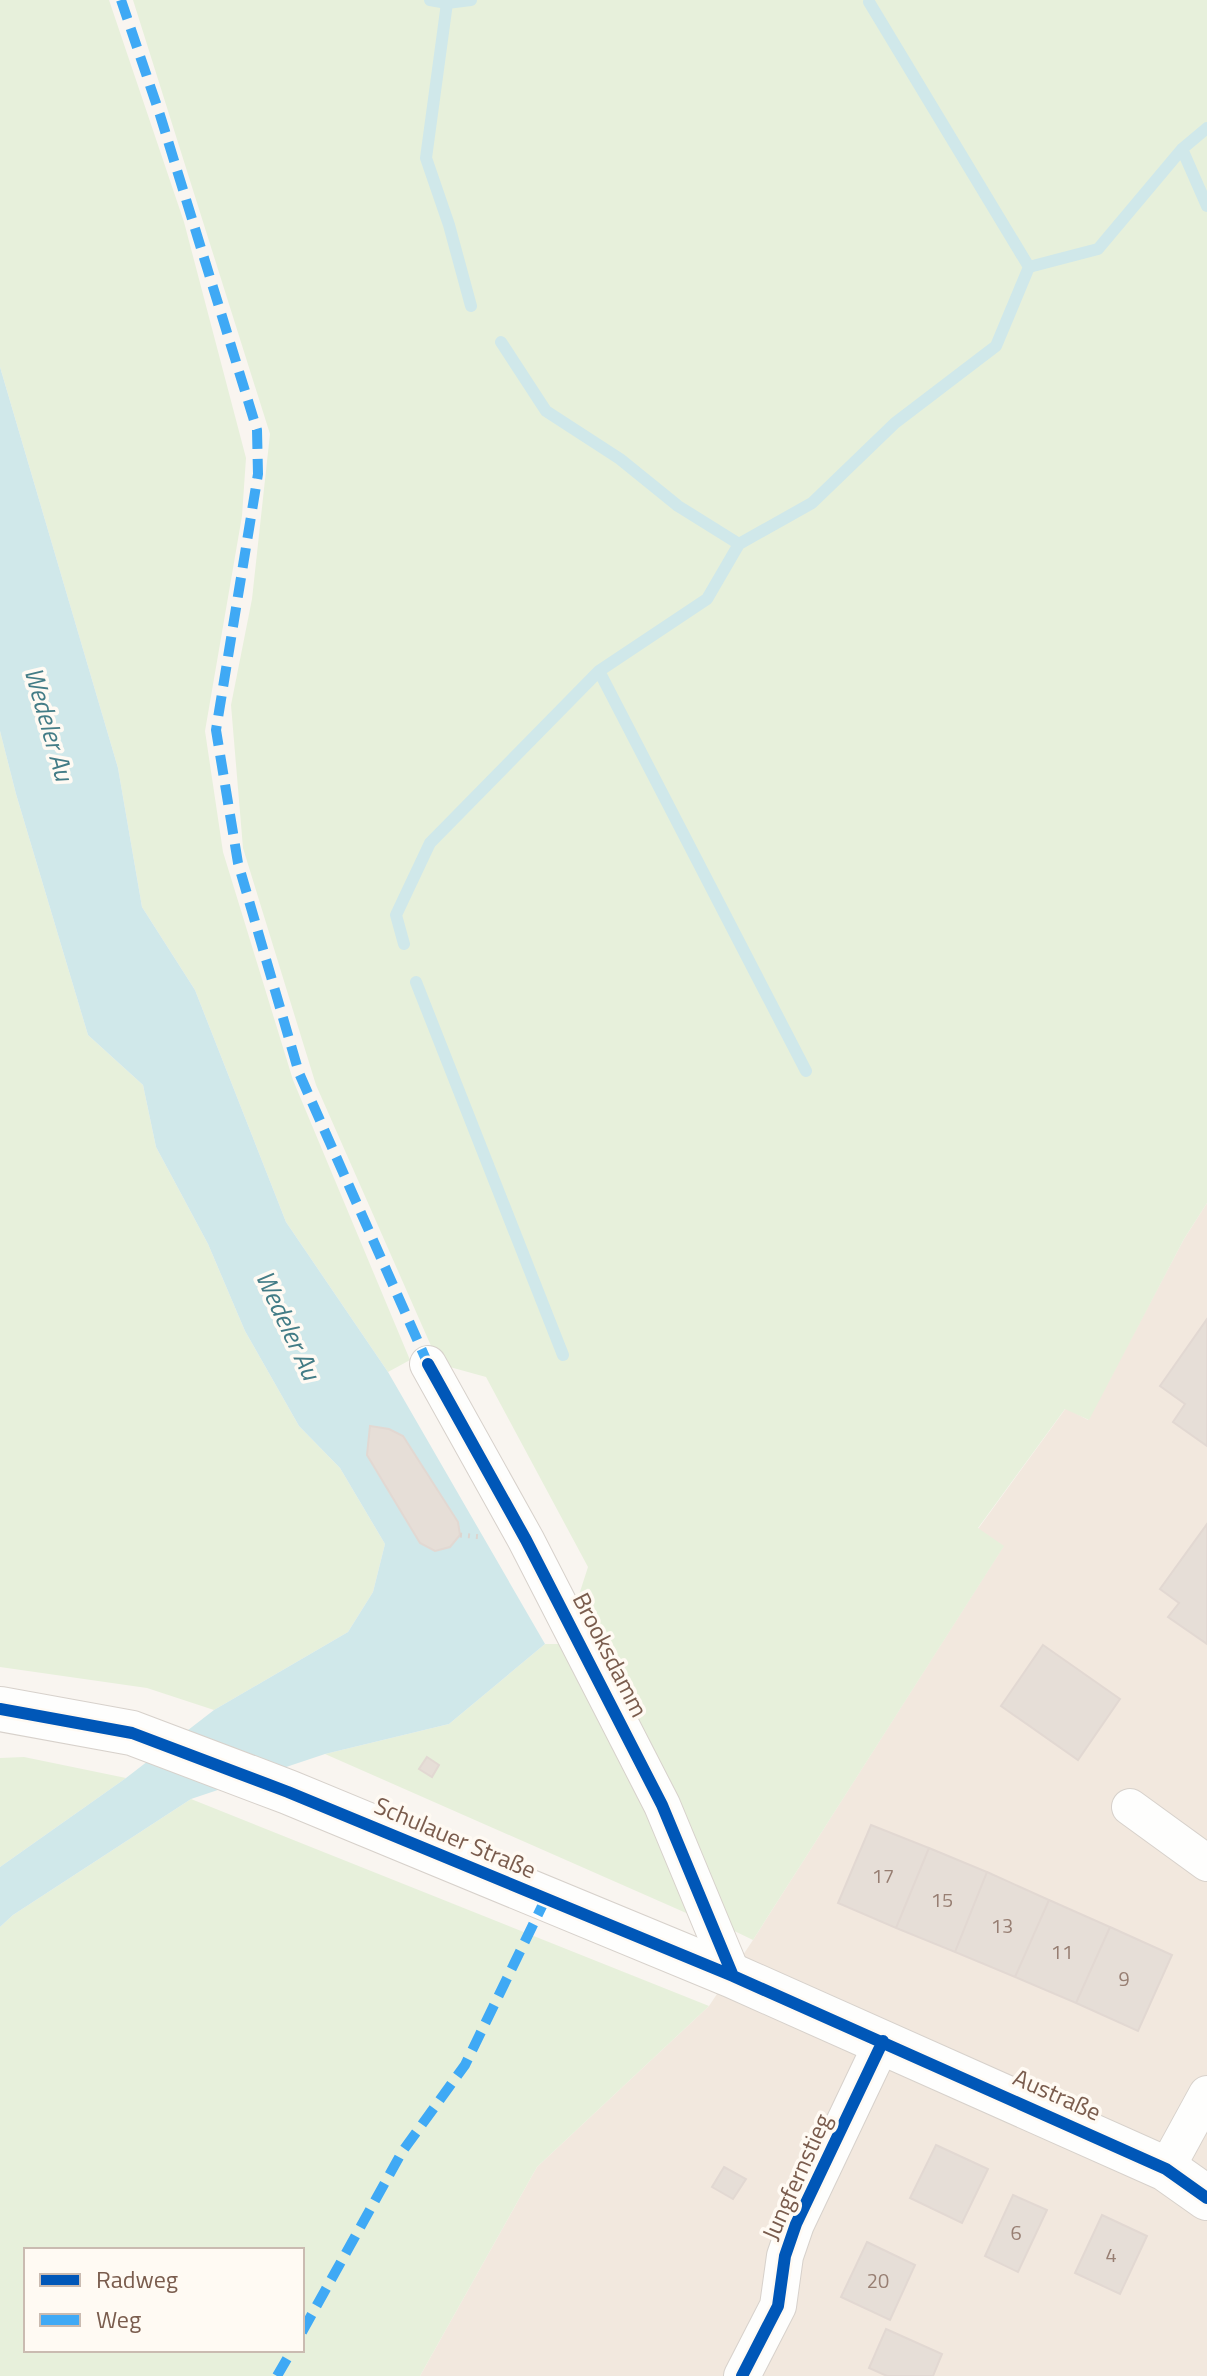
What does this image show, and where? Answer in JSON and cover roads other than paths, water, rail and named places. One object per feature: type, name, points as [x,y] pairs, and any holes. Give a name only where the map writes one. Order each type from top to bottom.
[{"type":"street","name":"Brooksdamm","points":[[428,1364],[526,1540],[662,1805],[733,1976]]},
{"type":"street","name":"Schulauer Straße","points":[[0,1709],[132,1733],[288,1792],[883,2041]]},
{"type":"street","points":[[1130,1807],[1207,1863]]},
{"type":"street","name":"Austraße","points":[[883,2041],[1166,2169],[1207,2198]]},
{"type":"street","name":"Jungfernstieg","points":[[742,2376],[778,2306],[785,2256],[796,2224],[883,2041]]},
{"type":"street","points":[[1166,2169],[1207,2094]]},
{"type":"water","name":"Wedeler Au","points":[[0,367],[118,768],[142,907],[195,990],[286,1222],[388,1372],[545,1644],[449,1724],[325,1754],[191,1799],[13,1915],[0,1927],[0,1867],[126,1778],[214,1710],[348,1632],[373,1592],[385,1544],[340,1468],[299,1426],[245,1331],[208,1244],[156,1147],[143,1085],[88,1035],[0,731]],"holes":[[[370,1426],[389,1429],[403,1436],[458,1522],[460,1535],[420,1542],[367,1455]]]},
{"type":"waterway","points":[[430,0],[447,3],[471,0]]},
{"type":"waterway","points":[[869,2],[1029,267]]},
{"type":"waterway","points":[[447,3],[426,158],[449,225],[471,306]]},
{"type":"waterway","points":[[404,944],[396,915],[430,843],[599,671],[707,599],[739,544],[812,503],[895,423],[996,346],[1029,267],[1098,249],[1182,149],[1207,128]]},
{"type":"waterway","points":[[1182,149],[1207,206]]},
{"type":"waterway","points":[[501,342],[546,411],[620,459],[678,506],[739,544]]},
{"type":"waterway","points":[[599,671],[806,1071]]},
{"type":"waterway","points":[[416,982],[563,1355]]}]
